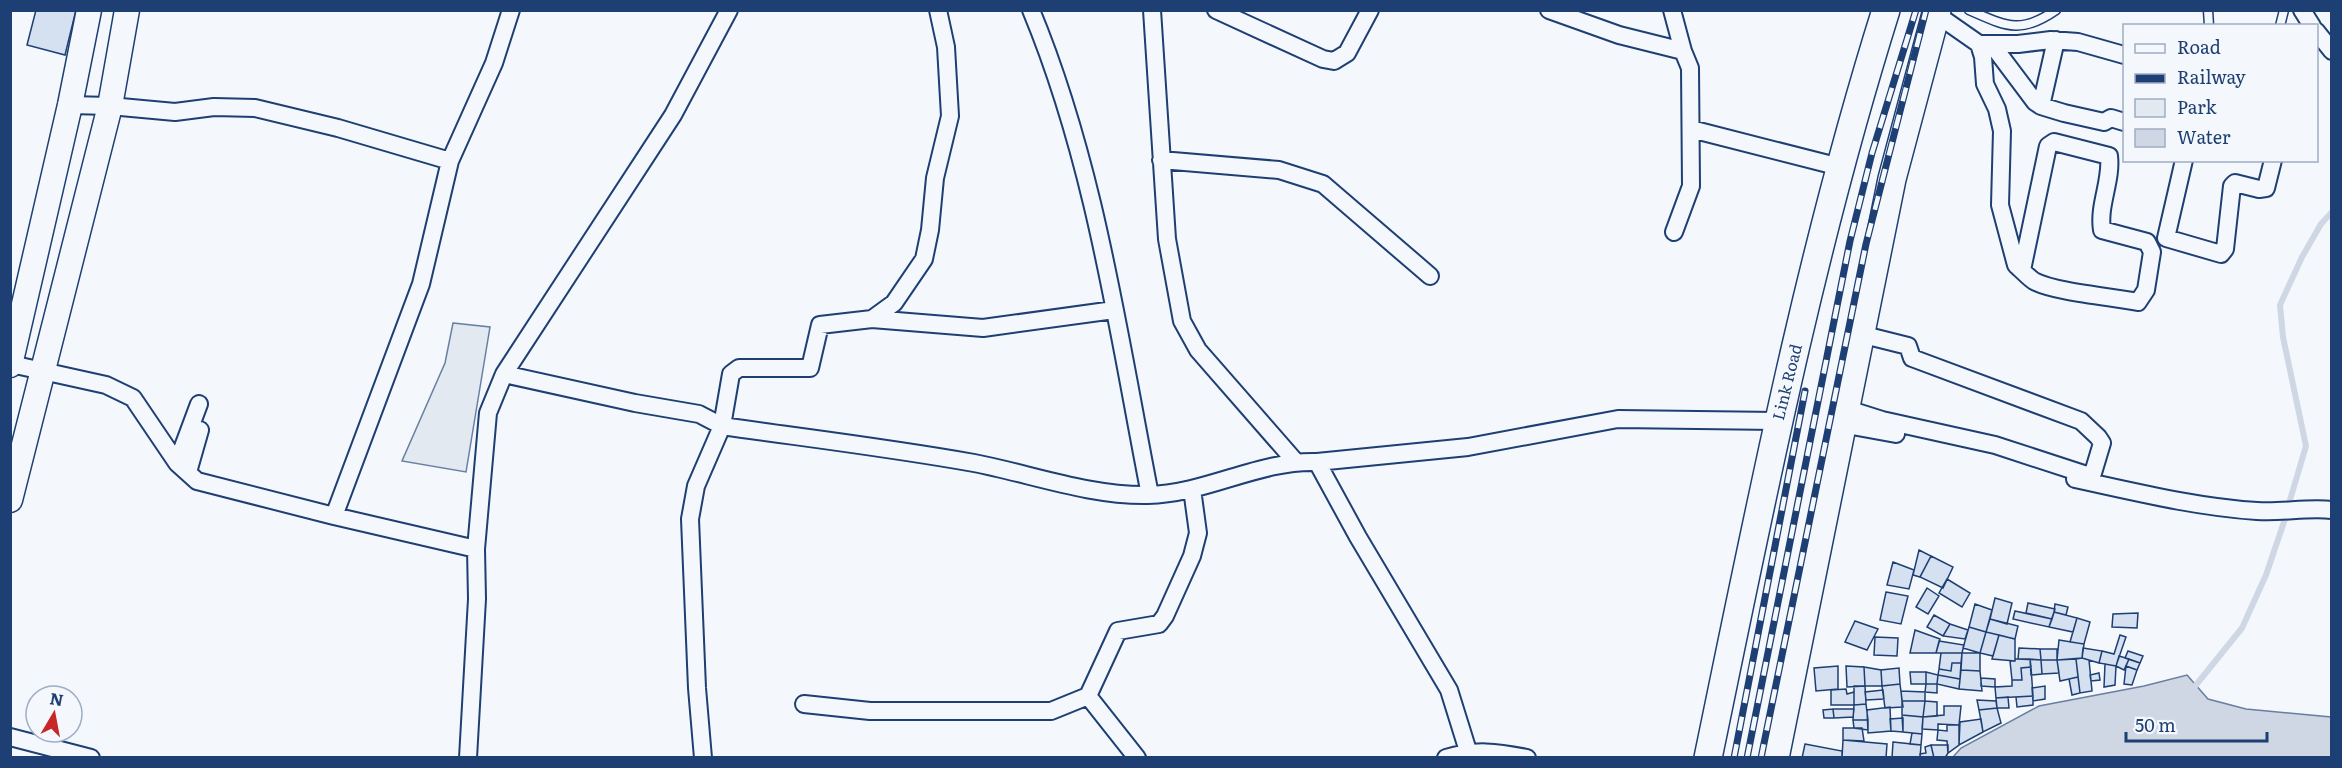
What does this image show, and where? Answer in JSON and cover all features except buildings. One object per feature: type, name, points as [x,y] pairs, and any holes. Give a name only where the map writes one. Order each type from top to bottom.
[{"type":"main road","points":[[11,364],[70,105],[89,10]]},
{"type":"main road","points":[[10,500],[110,106],[128,10]]},
{"type":"main road","name":"Link Road","points":[[1708,758],[1777,421],[1840,167],[1886,10]]},
{"type":"main road","points":[[1775,758],[1892,179],[1937,12]]},
{"type":"street","points":[[334,516],[421,284],[450,160],[494,63],[511,10]]},
{"type":"street","points":[[468,758],[477,599],[476,549],[488,413],[504,374],[673,115],[729,10]]},
{"type":"street","points":[[872,319],[894,303],[924,259],[930,230],[934,178],[950,116],[946,47],[938,10]]},
{"type":"street","points":[[1031,10],[1052,63],[1082,159],[1150,495]]},
{"type":"street","points":[[1152,10],[1167,238],[1182,321],[1198,350],[1295,461]]},
{"type":"street","points":[[1216,10],[1323,59],[1334,61],[1347,53],[1370,10]]},
{"type":"street","points":[[1549,10],[1619,35],[1683,51]]},
{"type":"street","points":[[1672,10],[1690,68],[1691,129],[1691,186],[1674,232]]},
{"type":"street","points":[[2302,10],[2311,24]]},
{"type":"street","points":[[1937,12],[1986,45],[2041,106],[2104,122],[2111,118],[2123,122]]},
{"type":"street","points":[[2318,34],[2331,51]]},
{"type":"street","points":[[1986,45],[2056,40],[2078,42],[2123,55]]},
{"type":"street","points":[[2041,106],[2056,40]]},
{"type":"street","points":[[1986,45],[1983,57],[1985,84],[1997,109],[2002,131],[2000,205],[2016,265],[2034,281],[2057,288],[2138,302],[2146,290],[2152,252],[2147,242],[2102,230],[2100,220],[2110,166],[2109,156],[2054,142],[2048,146],[2022,270]]},
{"type":"street","points":[[70,105],[174,112],[214,107],[255,108],[338,128],[450,160]]},
{"type":"street","points":[[1691,129],[1840,167]]},
{"type":"street","points":[[1161,160],[1279,170],[1323,184],[1430,276]]},
{"type":"street","points":[[2184,162],[2166,238],[2170,242],[2220,254],[2225,249],[2232,186],[2235,183],[2259,189],[2266,188],[2272,162]]},
{"type":"street","points":[[703,758],[697,688],[690,519],[696,486],[722,426],[731,374],[739,368],[810,368],[820,325],[872,319],[983,328],[1114,310]]},
{"type":"street","points":[[1843,416],[1882,420],[1995,445],[2087,476],[2093,473],[2102,443],[2081,421],[1912,358],[1908,346],[1860,334]]},
{"type":"street","points":[[11,364],[44,369],[106,385],[133,398],[182,468],[197,481],[476,549]]},
{"type":"street","points":[[504,374],[635,403],[699,414],[722,426],[974,463],[1113,494],[1150,495],[1192,489],[1295,461],[1317,462],[1468,447],[1618,419],[1777,421]]},
{"type":"street","points":[[182,468],[202,409]]},
{"type":"street","points":[[1843,416],[1968,448],[2059,476],[2166,499],[2260,512],[2331,510]]},
{"type":"street","points":[[1317,462],[1358,537],[1449,690],[1468,751]]},
{"type":"street","points":[[804,704],[870,711],[1051,711],[1088,696],[1118,630],[1159,624],[1165,616],[1192,556],[1198,533],[1192,489]]},
{"type":"street","points":[[1088,696],[1137,758]]},
{"type":"street","points":[[10,737],[91,758]]},
{"type":"street","points":[[1446,758],[1468,751],[1506,753],[1527,758]]},
{"type":"lane","points":[[1969,10],[2002,24],[2016,27],[2040,21],[2056,10]]},
{"type":"green space","points":[[453,323],[490,327],[466,472],[402,461],[445,363]]},
{"type":"water","points":[[2187,675],[2208,699],[2246,709],[2331,717],[2331,757],[1953,757],[1961,748],[2039,706],[2144,686]]},
{"type":"waterway","points":[[2290,500],[2306,446],[2283,337],[2280,305],[2302,257],[2321,224],[2332,212]]},
{"type":"waterway","points":[[2196,685],[2242,628],[2266,575],[2285,519]]},
{"type":"railway","points":[[1747,758],[1850,241],[1872,153],[1916,10]]},
{"type":"railway","points":[[1761,758],[1866,244],[1926,10]]},
{"type":"railway","points":[[1734,758],[1805,391]]}]
